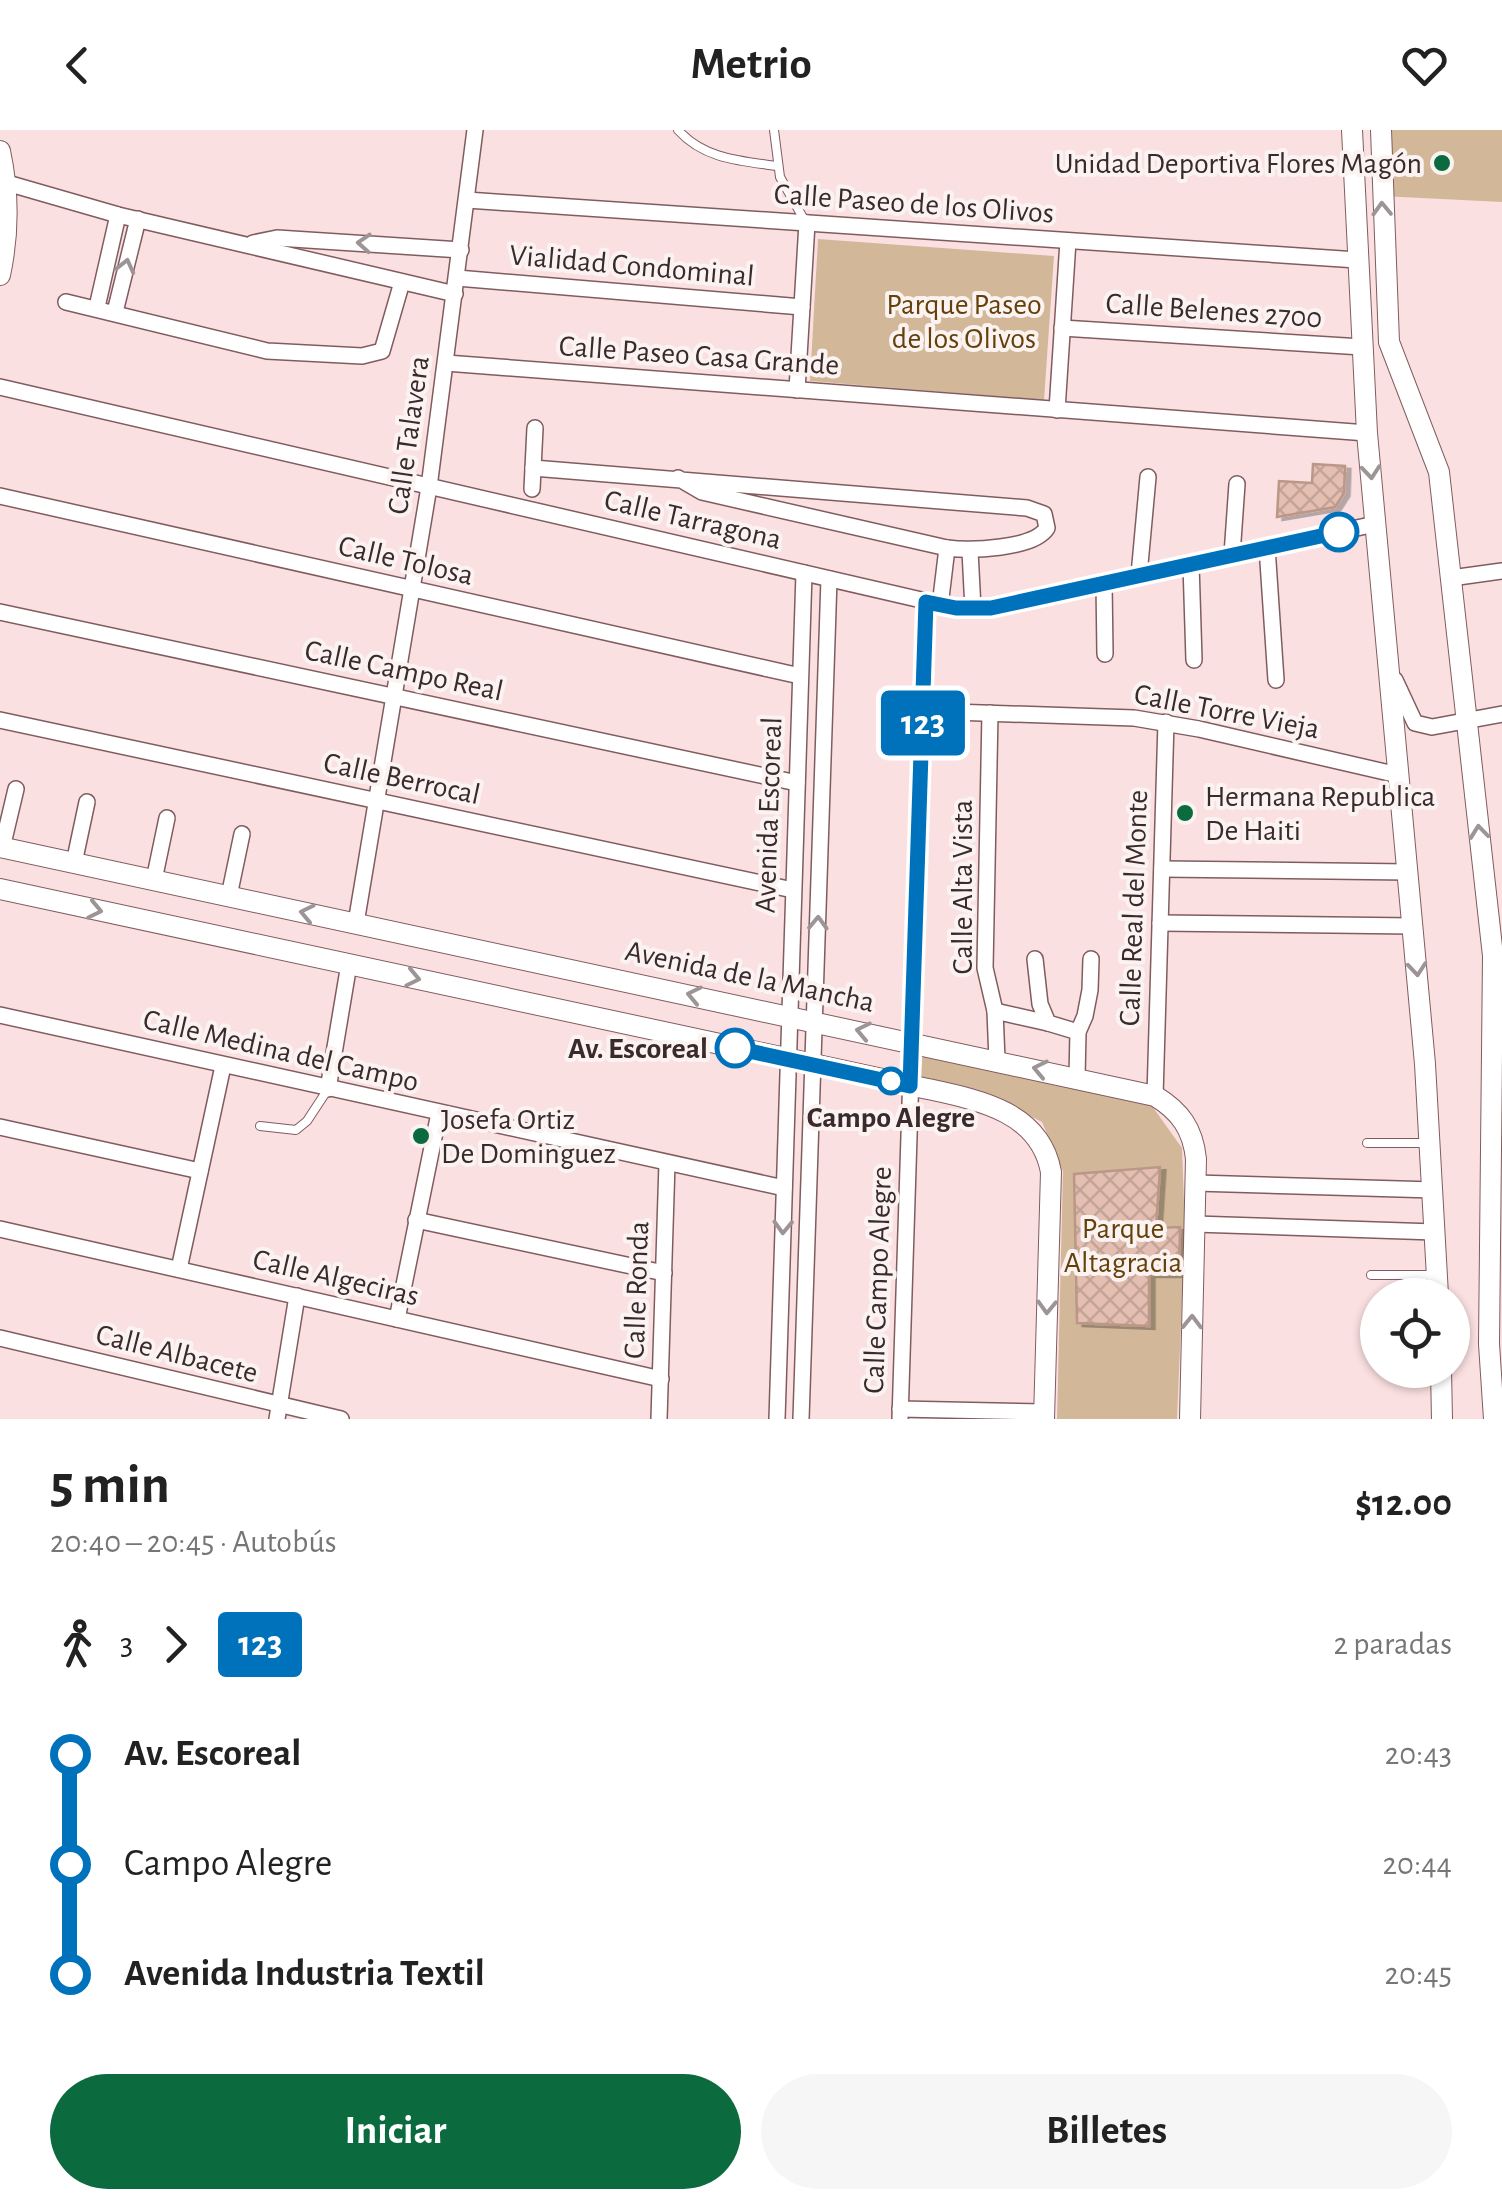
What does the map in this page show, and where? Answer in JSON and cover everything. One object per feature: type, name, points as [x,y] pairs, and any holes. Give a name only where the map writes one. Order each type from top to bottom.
[{"type":"street","name":"Calle Talavera","points":[[356,924],[429,488],[475,130]]},
{"type":"street","points":[[1352,130],[1367,433],[1413,926],[1434,1190],[1437,1278]]},
{"type":"street","points":[[1381,130],[1385,288],[1392,356],[1428,436],[1439,472],[1466,718],[1498,954],[1496,1248],[1488,1344],[1494,1419]]},
{"type":"street","points":[[0,151],[7,183],[6,244],[0,276]]},
{"type":"street","points":[[7,183],[118,215],[402,282],[456,286]]},
{"type":"street","name":"Calle Paseo de los Olivos","points":[[468,200],[1357,260]]},
{"type":"street","points":[[97,308],[118,215]]},
{"type":"street","points":[[114,312],[138,220]]},
{"type":"street","points":[[797,390],[806,223]]},
{"type":"street","points":[[250,244],[278,238],[461,250]]},
{"type":"street","points":[[1056,410],[1068,241]]},
{"type":"street","points":[[66,302],[267,351],[373,355],[382,351],[402,282]]},
{"type":"street","points":[[1358,283],[1385,288]]},
{"type":"street","name":"Vialidad Condominal","points":[[456,286],[802,307]]},
{"type":"street","name":"Calle Belenes 2700","points":[[1062,328],[1362,348]]},
{"type":"street","name":"Calle Paseo Casa Grande","points":[[446,363],[1367,433]]},
{"type":"street","name":"Calle Tarragona","points":[[0,387],[933,604],[972,609],[1375,524]]},
{"type":"street","points":[[532,490],[535,428]]},
{"type":"street","points":[[532,468],[678,478],[1027,508],[1040,511],[1046,518],[1044,533],[1036,540],[970,551],[702,492],[678,478]]},
{"type":"street","points":[[1139,575],[1148,478]]},
{"type":"street","points":[[1232,554],[1237,484]]},
{"type":"street","points":[[772,508],[770,497],[775,486]]},
{"type":"street","name":"Calle Tolosa","points":[[0,496],[800,676]]},
{"type":"street","points":[[1267,547],[1276,680]]},
{"type":"street","name":"Calle Campo Alegre","points":[[900,1414],[924,711],[933,604],[947,548]]},
{"type":"street","points":[[970,551],[972,609]]},
{"type":"street","points":[[1192,564],[1194,660]]},
{"type":"street","points":[[1450,578],[1502,571]]},
{"type":"street","name":"Avenida Escoreal","points":[[778,1419],[804,573]]},
{"type":"street","name":"Avenida Escoreal","points":[[802,1419],[829,579]]},
{"type":"street","points":[[1104,583],[1106,654]]},
{"type":"street","name":"Calle Campo Real","points":[[0,612],[797,784]]},
{"type":"street","points":[[1391,670],[1416,723],[1432,727],[1502,714]]},
{"type":"street","name":"Calle Torre Vieja","points":[[924,711],[1166,722],[1398,775]]},
{"type":"street","name":"Calle Alta Vista","points":[[990,713],[985,968],[995,1011],[996,1060]]},
{"type":"street","name":"Calle Berrocal","points":[[0,720],[793,890]]},
{"type":"street","name":"Calle Real del Monte","points":[[1155,1096],[1166,722]]},
{"type":"street","points":[[1,848],[16,789]]},
{"type":"street","points":[[74,864],[87,802]]},
{"type":"street","points":[[154,880],[167,818]]},
{"type":"street","points":[[229,896],[242,834]]},
{"type":"street","name":"Avenida de la Mancha","points":[[1,848],[1155,1096]]},
{"type":"street","points":[[1162,869],[1408,872]]},
{"type":"street","points":[[0,889],[988,1103],[1008,1111],[1028,1128],[1048,1157],[1051,1172],[1044,1416],[900,1414]]},
{"type":"street","points":[[1160,924],[1413,926]]},
{"type":"street","points":[[1035,958],[1040,1004],[1048,1024]]},
{"type":"street","points":[[1077,1077],[1078,1032],[1086,1016],[1092,959]]},
{"type":"street","points":[[328,1089],[349,964]]},
{"type":"street","points":[[995,1011],[1078,1032]]},
{"type":"street","name":"Calle Medina del Campo","points":[[0,1016],[784,1188]]},
{"type":"street","points":[[179,1269],[223,1066]]},
{"type":"street","points":[[1155,1096],[1177,1111],[1192,1133],[1196,1159],[1190,1419]]},
{"type":"street","points":[[397,1319],[438,1113]]},
{"type":"street","points":[[0,1128],[200,1170]]},
{"type":"street","name":"Calle Ronda","points":[[660,1419],[667,1163]]},
{"type":"street","points":[[1196,1184],[1434,1190]]},
{"type":"street","points":[[416,1220],[664,1274]]},
{"type":"street","points":[[1195,1224],[1435,1232]]},
{"type":"street","name":"Calle Algeciras","points":[[0,1229],[661,1379]]},
{"type":"street","points":[[278,1412],[297,1296]]},
{"type":"street","name":"Calle Albacete","points":[[0,1338],[278,1412],[342,1419]]},
{"type":"street","points":[[1441,1388],[1442,1419]]},
{"type":"lane","points":[[678,130],[691,144],[710,153],[777,166]]},
{"type":"lane","points":[[774,130],[780,178],[806,223]]},
{"type":"lane","points":[[260,1126],[296,1130],[307,1121],[328,1089]]},
{"type":"lane","points":[[1367,1143],[1430,1143]]},
{"type":"lane","points":[[1371,1275],[1391,1278]]},
{"type":"green space","name":"Unidad Deportiva Flores Magón","points":[[1382,130],[1502,130],[1502,202],[1381,196]]},
{"type":"green space","name":"Parque Paseo de los Olivos","points":[[818,239],[1054,256],[1044,400],[810,381]]},
{"type":"green space","name":"Parque Altagracia","points":[[923,1052],[1152,1106],[1182,1148],[1185,1229],[1177,1419],[1057,1419],[1063,1171],[1042,1122],[980,1091],[920,1078]]},
{"type":"building","points":[[1313,464],[1345,466],[1344,493],[1335,507],[1277,517],[1279,481],[1312,483]]},
{"type":"building","points":[[1160,1167],[1156,1228],[1180,1227],[1179,1274],[1149,1274],[1149,1326],[1077,1323],[1074,1174]]},
{"type":"bus line","name":"123","points":[[735,1048],[910,1086],[926,602],[956,608],[991,608],[1339,532]]},
{"type":"place","name":"Unidad Deportiva Flores Magón","points":[[1442,163]]},
{"type":"place","name":"Hermana Republica De Haiti","points":[[1185,813]]},
{"type":"place","name":"Av. Escoreal","points":[[735,1048]]},
{"type":"place","name":"Campo Alegre","points":[[891,1081]]},
{"type":"place","name":"Josefa Ortiz De Dominguez","points":[[421,1136]]}]
